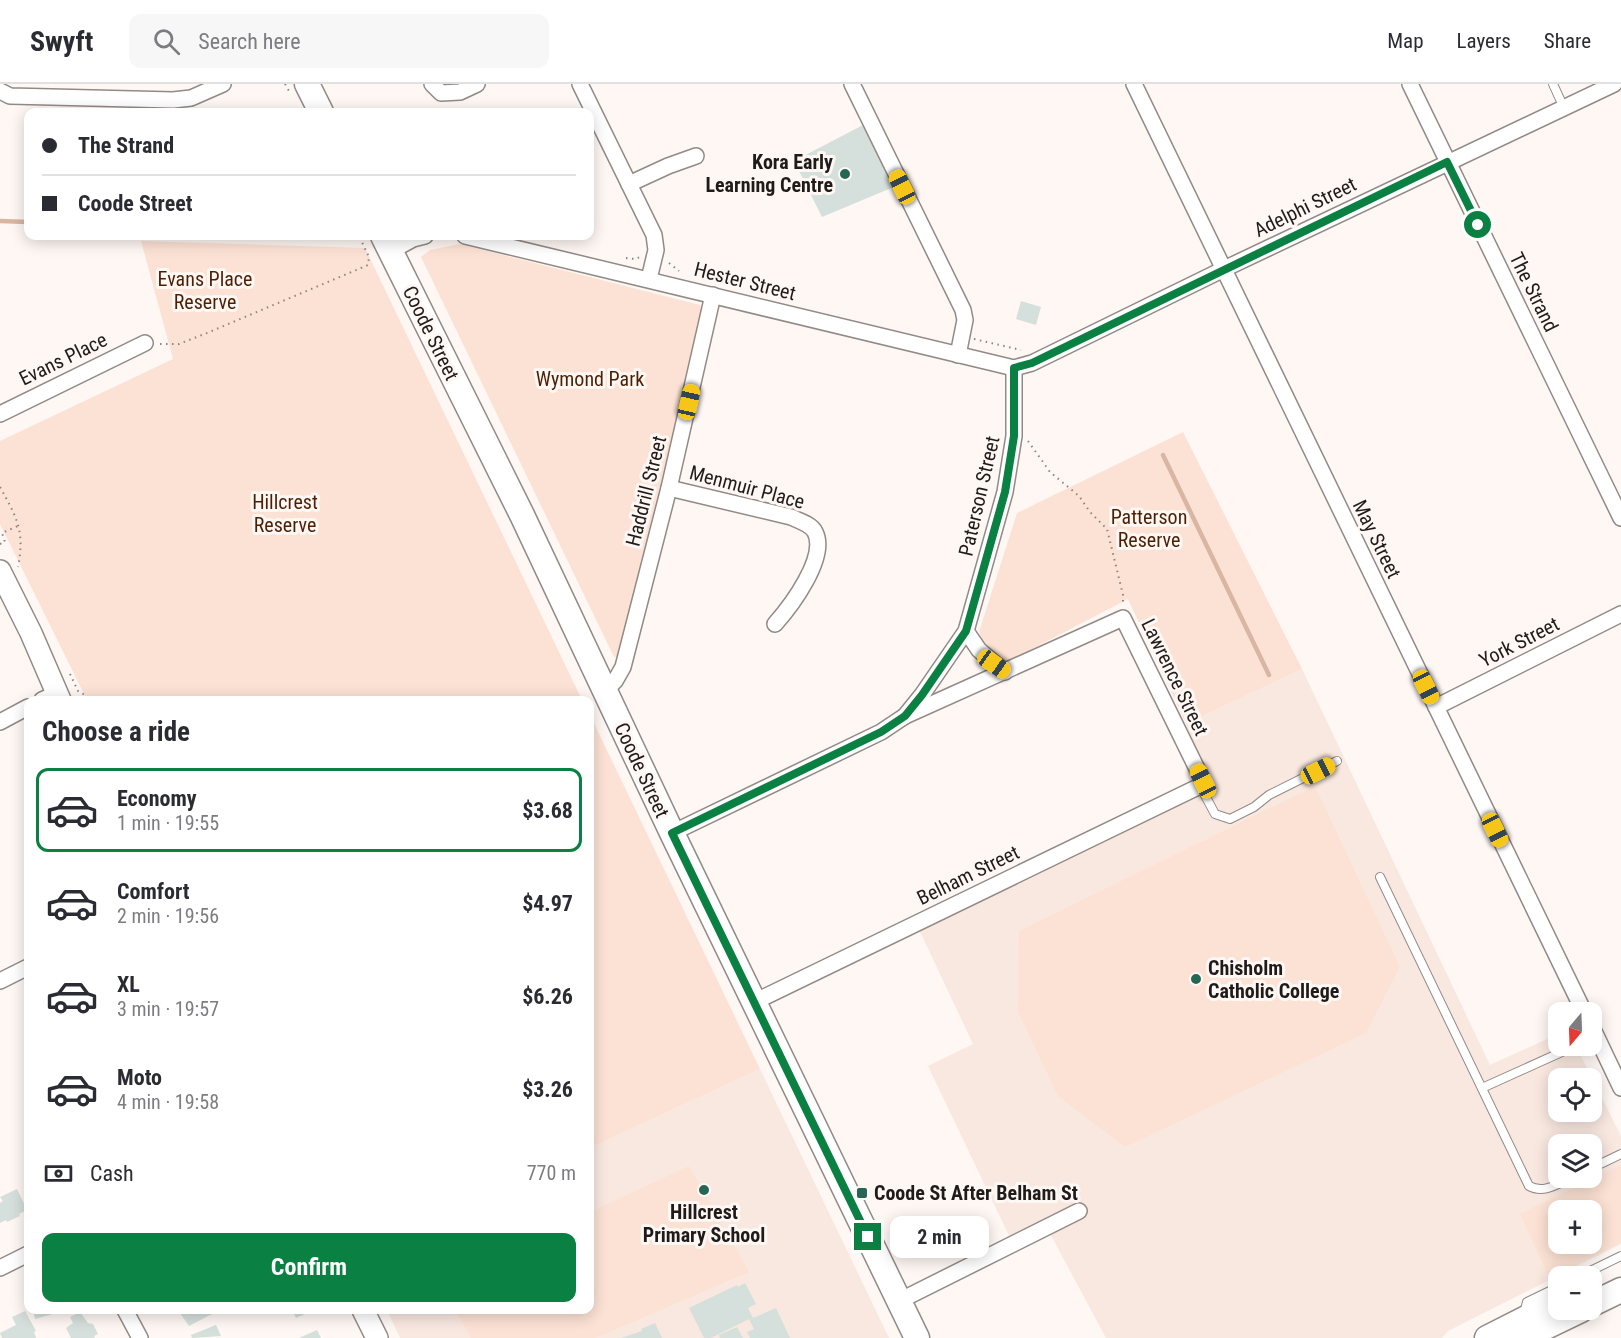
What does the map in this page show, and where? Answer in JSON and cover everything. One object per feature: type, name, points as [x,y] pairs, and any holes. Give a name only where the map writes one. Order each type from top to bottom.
[{"type":"main road","points":[[307,84],[319,108]]},
{"type":"main road","name":"Coode Street","points":[[387,243],[522,515],[672,833],[917,1338]]},
{"type":"main road","points":[[1602,1282],[1621,1273]]},
{"type":"main road","points":[[1602,1299],[1621,1290]]},
{"type":"main road","points":[[1523,1328],[1548,1309]]},
{"type":"main road","points":[[1487,1338],[1549,1320]]},
{"type":"street","points":[[0,91],[10,96],[172,100],[191,98],[223,84]]},
{"type":"street","points":[[432,84],[441,93],[460,92],[477,84]]},
{"type":"street","points":[[580,84],[592,108]]},
{"type":"street","points":[[852,84],[963,310],[965,320],[958,355]]},
{"type":"street","name":"May Street","points":[[1134,84],[1222,270],[1579,1002]]},
{"type":"street","name":"The Strand","points":[[1410,84],[1621,518]]},
{"type":"street","name":"Adelphi Street","points":[[1014,368],[1032,363],[1447,162],[1614,84]]},
{"type":"street","points":[[594,113],[656,243],[649,279]]},
{"type":"street","points":[[629,184],[696,156]]},
{"type":"street","points":[[387,243],[406,240]]},
{"type":"street","name":"Hester Street","points":[[482,240],[1014,368]]},
{"type":"street","name":"Haddrill Street","points":[[605,692],[623,667],[669,488],[713,295]]},
{"type":"street","name":"Evans Place","points":[[0,414],[145,343]]},
{"type":"street","name":"Paterson Street","points":[[905,716],[966,631],[1005,492],[1014,436],[1014,368]]},
{"type":"street","name":"Menmuir Place","points":[[669,488],[791,517],[808,525],[815,532],[817,545],[811,573],[792,605],[775,624]]},
{"type":"street","points":[[5,569],[31,633],[52,696]]},
{"type":"street","name":"York Street","points":[[1436,708],[1621,614]]},
{"type":"street","name":"Paterson Street","points":[[672,833],[881,732],[905,716],[1123,618]]},
{"type":"street","name":"Lawrence Street","points":[[1123,618],[1203,781],[1200,786]]},
{"type":"street","points":[[966,631],[979,650],[1005,672]]},
{"type":"street","points":[[0,722],[24,709]]},
{"type":"street","name":"Belham Street","points":[[754,1002],[1200,786]]},
{"type":"street","points":[[0,981],[24,969]]},
{"type":"street","points":[[1602,1051],[1621,1088]]},
{"type":"street","points":[[899,1301],[1079,1211]]},
{"type":"street","points":[[0,1268],[24,1256]]},
{"type":"street","points":[[127,1314],[140,1338]]},
{"type":"street","points":[[365,1314],[377,1338]]},
{"type":"lane","points":[[1552,84],[1564,108]]},
{"type":"lane","points":[[1200,786],[1215,814],[1230,819],[1254,807],[1269,795],[1337,761]]},
{"type":"lane","points":[[1380,878],[1529,1186],[1538,1190],[1548,1188]]},
{"type":"lane","points":[[1482,1088],[1553,1056]]},
{"type":"lane","points":[[1602,1163],[1621,1154]]},
{"type":"lane","points":[[1600,1266],[1621,1256]]},
{"type":"lane","points":[[1523,1328],[1527,1302],[1548,1292]]},
{"type":"path","points":[[145,343],[179,344],[369,265],[369,257],[361,240]]},
{"type":"path","points":[[1014,436],[1025,437],[1050,471],[1078,496],[1107,529],[1124,595],[1123,618]]},
{"type":"path","points":[[0,487],[18,526],[22,545],[5,569]]},
{"type":"path","points":[[0,544],[5,542],[2,533],[18,526]]},
{"type":"path","points":[[68,671],[78,691],[86,696]]},
{"type":"shaded area","name":"Chisholm Catholic College","points":[[1302,669],[1490,1065],[1548,1039],[1548,1056],[1581,1056],[1587,1068],[1548,1068],[1548,1122],[1602,1122],[1602,1098],[1621,1136],[1621,1244],[1602,1254],[1602,1200],[1548,1200],[1548,1254],[1601,1254],[1577,1266],[1548,1266],[1548,1281],[1448,1331],[1442,1338],[1106,1338],[1047,1228],[1013,1244],[928,1066],[973,1044],[916,923],[1200,786],[1186,724]]},
{"type":"shaded area","name":"Hillcrest Primary School","points":[[760,1069],[889,1338],[400,1338],[389,1314],[594,1314],[594,1146]]},
{"type":"green space","name":"Hillcrest Reserve","points":[[141,241],[365,248],[580,696],[85,696],[0,524],[0,441],[173,359]]},
{"type":"green space","name":"Wymond Park","points":[[460,244],[700,305],[705,322],[626,655],[614,657],[421,257],[430,250]]},
{"type":"green space","name":"Patterson Reserve","points":[[1183,432],[1302,669],[1186,724],[1128,599],[1007,662],[987,651],[979,632],[1017,513]]},
{"type":"green space","points":[[594,723],[760,1069],[594,1146]]},
{"type":"green space","points":[[1315,786],[1400,967],[1366,1033],[1125,1147],[1058,1096],[1018,1012],[1019,931]]},
{"type":"green space","points":[[1621,1165],[1621,1243],[1602,1252],[1602,1200],[1549,1200],[1574,1188],[1602,1188],[1602,1174]]},
{"type":"green space","points":[[689,1166],[749,1272],[596,1338],[471,1338],[457,1314],[594,1314],[594,1210]]},
{"type":"green space","points":[[1548,1200],[1548,1254],[1598,1254],[1572,1266],[1548,1266],[1548,1275],[1520,1214]]},
{"type":"building","name":"Kora Early Learning Centre","points":[[865,124],[896,186],[822,217],[794,161]]},
{"type":"building","points":[[1021,301],[1041,307],[1036,325],[1016,319]]},
{"type":"building","points":[[17,1189],[24,1204],[24,1212],[19,1214],[20,1216],[0,1223],[0,1203],[3,1201],[0,1197]]},
{"type":"building","points":[[745,1283],[756,1304],[748,1308],[753,1318],[776,1308],[790,1338],[750,1338],[747,1332],[754,1329],[749,1319],[711,1338],[704,1338],[689,1308]]},
{"type":"building","points":[[24,1311],[36,1331],[34,1332],[36,1338],[2,1338],[0,1333],[16,1325],[12,1317]]},
{"type":"building","points":[[34,1314],[53,1314],[35,1319]]},
{"type":"building","points":[[81,1314],[88,1323],[93,1324],[98,1334],[94,1336],[95,1338],[71,1338],[66,1328],[73,1323],[70,1317]]},
{"type":"building","points":[[181,1314],[212,1314],[189,1326]]},
{"type":"building","points":[[655,1323],[662,1338],[621,1338],[642,1331],[641,1329]]},
{"type":"building","points":[[216,1325],[221,1336],[192,1338],[191,1335]]},
{"type":"building","points":[[737,1327],[743,1338],[720,1338],[719,1335]]},
{"type":"building","points":[[317,1330],[321,1338],[299,1338]]},
{"type":"waterway","points":[[0,221],[24,222]]},
{"type":"waterway","points":[[1163,455],[1269,675]]},
{"type":"place","name":"Kora Early Learning Centre","points":[[845,174]]},
{"type":"place","name":"Chisholm Catholic College","points":[[1196,979]]},
{"type":"place","name":"Hillcrest Primary School","points":[[704,1190]]},
{"type":"place","name":"Coode St After Belham St","points":[[862,1193]]},
{"type":"route","points":[[868,1237],[672,833],[881,732],[905,716],[922,695],[966,631],[996,527],[1005,492],[1014,436],[1014,368],[1032,363],[1447,162],[1478,225]]},
{"type":"park label","name":"Evans Place Reserve","points":[[205,290]]}]
